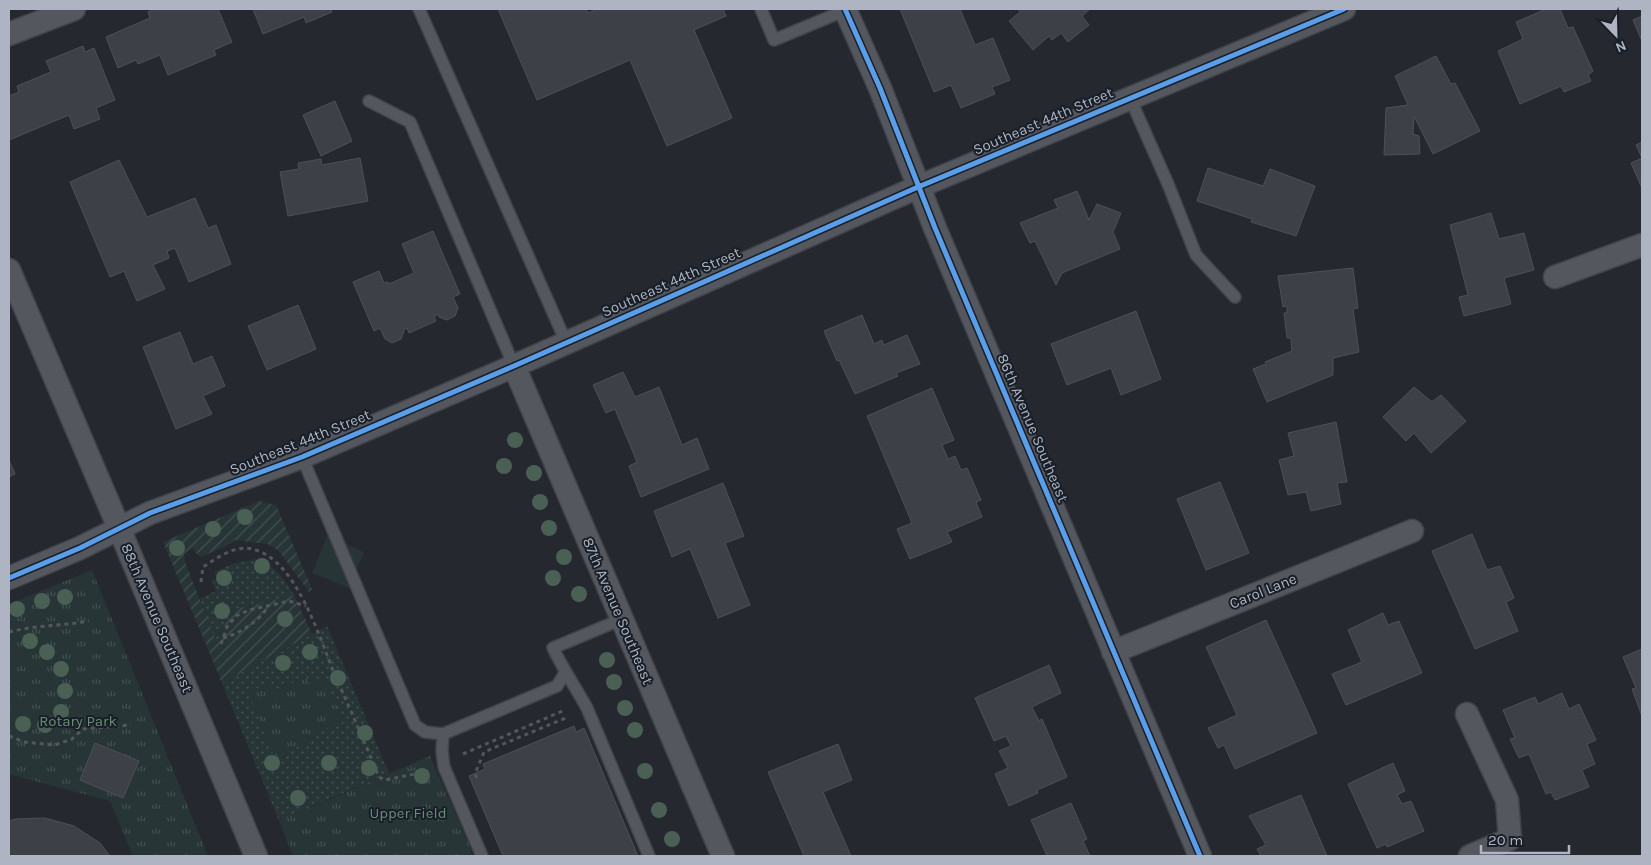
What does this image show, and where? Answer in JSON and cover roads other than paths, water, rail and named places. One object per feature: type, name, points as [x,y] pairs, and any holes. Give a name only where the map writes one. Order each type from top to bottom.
[{"type":"street","points":[[9,34],[74,9]]},
{"type":"street","name":"86th Avenue Southeast","points":[[846,9],[880,88],[918,188],[1200,856]]},
{"type":"street","name":"Southeast 44th Street","points":[[9,578],[80,548],[150,513],[302,457],[918,188],[1344,9]]},
{"type":"street","points":[[1555,277],[1642,245]]},
{"type":"street","name":"88th Avenue Southeast","points":[[9,270],[256,856]]},
{"type":"street","name":"87th Avenue Southeast","points":[[514,366],[723,856]]},
{"type":"street","name":"Carol Lane","points":[[1113,652],[1412,531]]},
{"type":"street","points":[[1467,714],[1507,800],[1510,839],[1470,856]]},
{"type":"lane","points":[[419,9],[566,342]]},
{"type":"lane","points":[[761,9],[774,40],[846,9]]},
{"type":"lane","points":[[1130,98],[1168,184],[1196,255],[1236,297]]},
{"type":"lane","points":[[369,101],[410,122],[514,366]]},
{"type":"lane","points":[[302,457],[415,725],[425,732],[443,734],[556,686],[565,673]]},
{"type":"lane","points":[[622,619],[553,648],[565,673],[587,708],[649,856]]},
{"type":"lane","points":[[443,734],[442,751],[444,767],[482,856]]},
{"type":"park label","name":"Rotary Park","points":[[78,721]]},
{"type":"park label","name":"Upper Field","points":[[408,813]]}]
